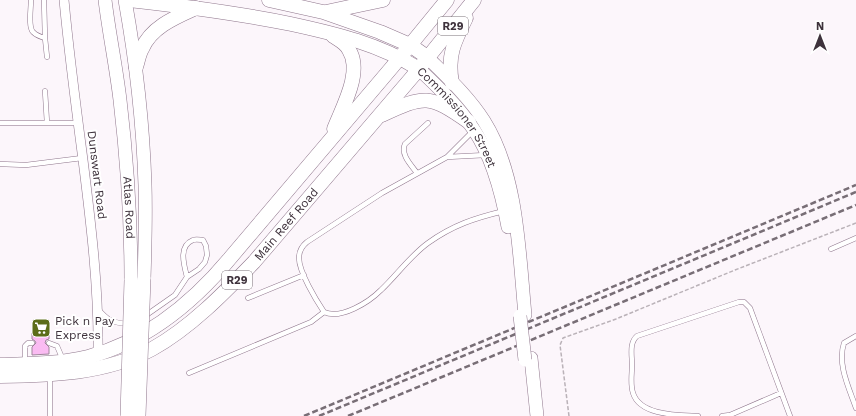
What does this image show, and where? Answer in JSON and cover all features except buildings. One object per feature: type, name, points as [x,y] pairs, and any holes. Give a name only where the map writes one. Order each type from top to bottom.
[{"type":"main road","name":"Atlas Road","points":[[105,0],[119,93],[131,238],[127,416]]},
{"type":"main road","name":"Atlas Road","points":[[125,0],[136,67],[142,121],[145,186],[144,279],[139,416]]},
{"type":"main road","name":"Commissioner Street","points":[[129,0],[196,7],[251,16],[325,31],[369,44],[400,57],[419,69],[453,102],[472,126],[488,155],[497,181],[510,210]]},
{"type":"main road","name":"Commissioner Street","points":[[269,0],[323,12],[380,32],[410,45],[427,57],[475,109],[489,132],[505,172],[528,359],[533,416]]},
{"type":"main road","points":[[323,12],[383,0]]},
{"type":"main road","name":"Main Reef Road","points":[[64,367],[134,340],[155,327],[195,297],[227,263],[446,0]]},
{"type":"main road","points":[[452,83],[450,72],[451,53],[474,0]]},
{"type":"main road","name":"Main Reef Road","points":[[0,376],[64,367],[108,366],[151,349],[165,341],[204,310],[254,262],[419,69],[427,57],[474,0]]},
{"type":"main road","points":[[136,67],[142,48],[153,32],[176,16],[196,7]]},
{"type":"main road","points":[[325,31],[343,42],[349,49],[354,65],[350,88],[330,139]]},
{"type":"main road","points":[[375,119],[404,105],[424,100],[446,106],[472,126]]},
{"type":"main road","name":"Main Reef Road","points":[[0,364],[25,364],[50,369]]},
{"type":"street","name":"Dunswart Road","points":[[64,0],[82,158],[92,229],[97,307],[98,354]]},
{"type":"lane","points":[[31,0],[30,25],[34,34],[45,38]]},
{"type":"lane","points":[[44,0],[47,57]]},
{"type":"lane","points":[[45,91],[47,123]]},
{"type":"lane","points":[[0,122],[78,123]]},
{"type":"lane","points":[[417,173],[405,155],[403,147],[404,144],[428,123]]},
{"type":"lane","points":[[448,157],[472,126]]},
{"type":"lane","points":[[488,155],[448,157],[382,193],[307,242],[300,250],[299,259],[308,286],[324,312],[338,315],[365,303],[381,290],[414,255],[438,237],[466,221],[510,210]]},
{"type":"lane","points":[[0,164],[26,165],[82,158]]},
{"type":"lane","points":[[831,249],[856,238]]},
{"type":"lane","points":[[97,307],[106,318],[112,322],[130,324],[136,322],[174,295],[187,277],[199,269],[205,262],[207,255],[206,246],[203,240],[193,240],[186,247],[183,255],[187,277]]},
{"type":"lane","points":[[248,298],[304,276]]},
{"type":"lane","points":[[698,416],[667,414],[654,411],[641,404],[633,394],[632,385],[632,347],[634,339],[637,336],[739,302],[744,302],[750,308],[790,416]]},
{"type":"lane","points":[[189,372],[311,322],[324,312]]},
{"type":"lane","points":[[856,336],[844,343],[841,351],[842,366],[856,408]]},
{"type":"lane","points":[[25,364],[25,346],[28,343],[32,343]]},
{"type":"lane","points":[[49,343],[57,346],[64,367]]},
{"type":"lane","points":[[50,369],[50,416]]},
{"type":"lane","points":[[722,416],[730,415],[781,393]]},
{"type":"path","points":[[569,416],[560,345],[563,338],[616,319],[735,270],[856,223]]},
{"type":"railway","points":[[304,416],[856,185]]},
{"type":"railway","points":[[319,416],[856,192]]},
{"type":"railway","points":[[348,416],[856,205]]},
{"type":"place","name":"Pick n Pay Express","points":[[41,328]]}]
